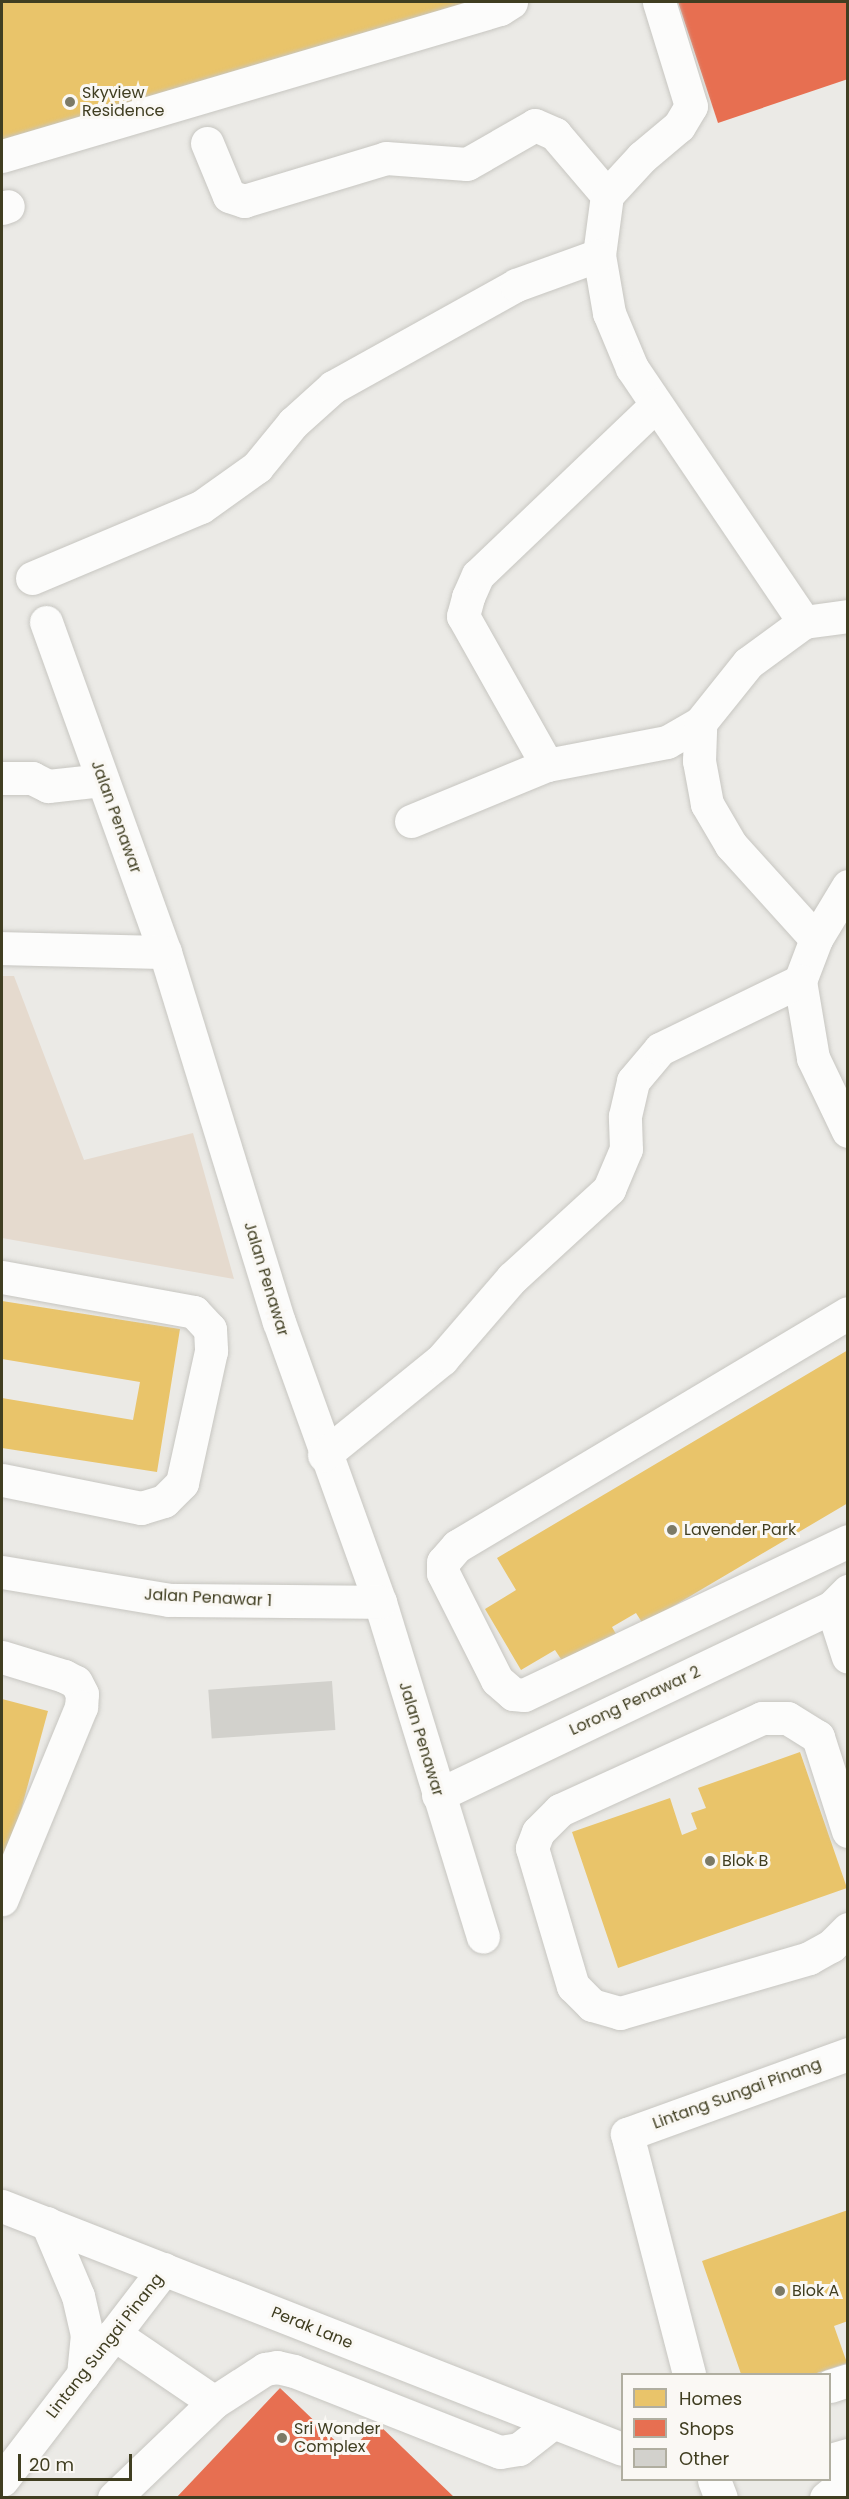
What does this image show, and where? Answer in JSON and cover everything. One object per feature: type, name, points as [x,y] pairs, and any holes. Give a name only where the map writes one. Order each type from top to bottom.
[{"type":"street","points":[[2,156],[500,9],[511,2]]},
{"type":"street","points":[[658,2],[691,106],[679,126],[642,157],[607,195],[598,255],[609,313],[632,368],[804,622]]},
{"type":"street","points":[[207,143],[229,196],[244,201],[386,158],[467,164],[525,130],[546,127],[607,195]]},
{"type":"street","points":[[32,578],[201,507],[256,468],[293,423],[333,387],[516,285],[598,255]]},
{"type":"street","points":[[547,765],[462,616],[478,575],[656,405]]},
{"type":"street","points":[[411,821],[547,765],[667,742],[700,723],[748,663],[804,622],[848,616]]},
{"type":"street","name":"Jalan Penawar","points":[[46,622],[165,952],[279,1322],[324,1455],[380,1602],[483,1937]]},
{"type":"street","points":[[700,723],[699,761],[707,804],[731,845],[816,939]]},
{"type":"street","points":[[17,778],[47,768],[99,771]]},
{"type":"street","points":[[848,886],[816,939],[800,981],[813,1058],[848,1131]]},
{"type":"street","points":[[2,948],[165,952]]},
{"type":"street","points":[[324,1455],[442,1359],[512,1278],[609,1189],[626,1149],[625,1116],[633,1081],[660,1049],[800,981]]},
{"type":"street","points":[[2,1277],[194,1312],[210,1329],[211,1351],[182,1483],[164,1500],[141,1508],[2,1480]]},
{"type":"street","points":[[848,1313],[457,1546],[443,1562],[443,1573],[497,1680],[513,1694],[524,1695],[848,1541]]},
{"type":"street","name":"Jalan Penawar 1","points":[[2,1572],[169,1600],[380,1602]]},
{"type":"street","points":[[840,1599],[848,1658]]},
{"type":"street","name":"Lorong Penawar 2","points":[[438,1795],[840,1599]]},
{"type":"street","points":[[2,1657],[64,1676],[75,1682],[82,1694],[81,1707],[2,1899]]},
{"type":"street","points":[[846,1820],[818,1737],[788,1718],[762,1718],[560,1810],[538,1832],[532,1848],[573,1986],[592,2005],[620,2013],[808,1958],[831,1946],[848,1929]]},
{"type":"street","name":"Lintang Sungai Pinang","points":[[689,2373],[627,2134],[848,2054]]},
{"type":"street","name":"Perak Lane","points":[[2,2206],[551,2424],[621,2449]]},
{"type":"street","points":[[47,2223],[78,2296],[87,2334],[83,2375]]},
{"type":"street","name":"Lintang Sungai Pinang","points":[[2,2480],[165,2269]]},
{"type":"street","points":[[114,2334],[214,2402]]},
{"type":"street","points":[[114,2498],[214,2402],[264,2369],[277,2367],[500,2451],[519,2449],[551,2424]]},
{"type":"street","points":[[831,2386],[848,2380]]},
{"type":"street","points":[[831,2460],[848,2455]]},
{"type":"street","points":[[826,2498],[848,2480]]},
{"type":"street","points":[[714,2481],[721,2498]]},
{"type":"shaded area","points":[[2,976],[14,976],[84,1160],[193,1133],[234,1279],[2,1238]]},
{"type":"building: Homes","name":"Skyview Residence","points":[[2,2],[484,2],[2,142]]},
{"type":"building: Homes","points":[[2,1301],[180,1329],[157,1472],[2,1448],[2,1398],[133,1420],[140,1382],[2,1359]]},
{"type":"building: Homes","name":"Lavender Park","points":[[848,1350],[848,1503],[643,1624],[636,1613],[612,1627],[616,1634],[565,1665],[555,1650],[521,1670],[485,1609],[516,1590],[497,1558]]},
{"type":"building: Homes","points":[[2,1699],[48,1711],[2,1880]]},
{"type":"building: Homes","name":"Blok B","points":[[800,1752],[847,1888],[618,1968],[572,1832],[670,1798],[682,1835],[697,1829],[691,1813],[706,1808],[698,1788]]},
{"type":"building: Homes","name":"Blok A","points":[[848,2210],[848,2321],[834,2326],[847,2363],[817,2373],[741,2373],[702,2261]]},
{"type":"building: Homes","points":[[362,2483],[377,2498],[348,2498]]},
{"type":"building: Shops","points":[[678,2],[848,2],[848,79],[718,123]]},
{"type":"building: Shops","name":"Sri Wonder Complex","points":[[280,2388],[348,2453],[377,2423],[455,2498],[176,2498]]},
{"type":"building: Other","points":[[332,1681],[335,1730],[212,1739],[208,1690]]},
{"type":"place","name":"Skyview Residence","points":[[70,102]]},
{"type":"place","name":"Lavender Park","points":[[672,1530]]},
{"type":"place","name":"Blok B","points":[[710,1861]]},
{"type":"place","name":"Blok A","points":[[780,2291]]},
{"type":"place","name":"Sri Wonder Complex","points":[[282,2438]]}]
